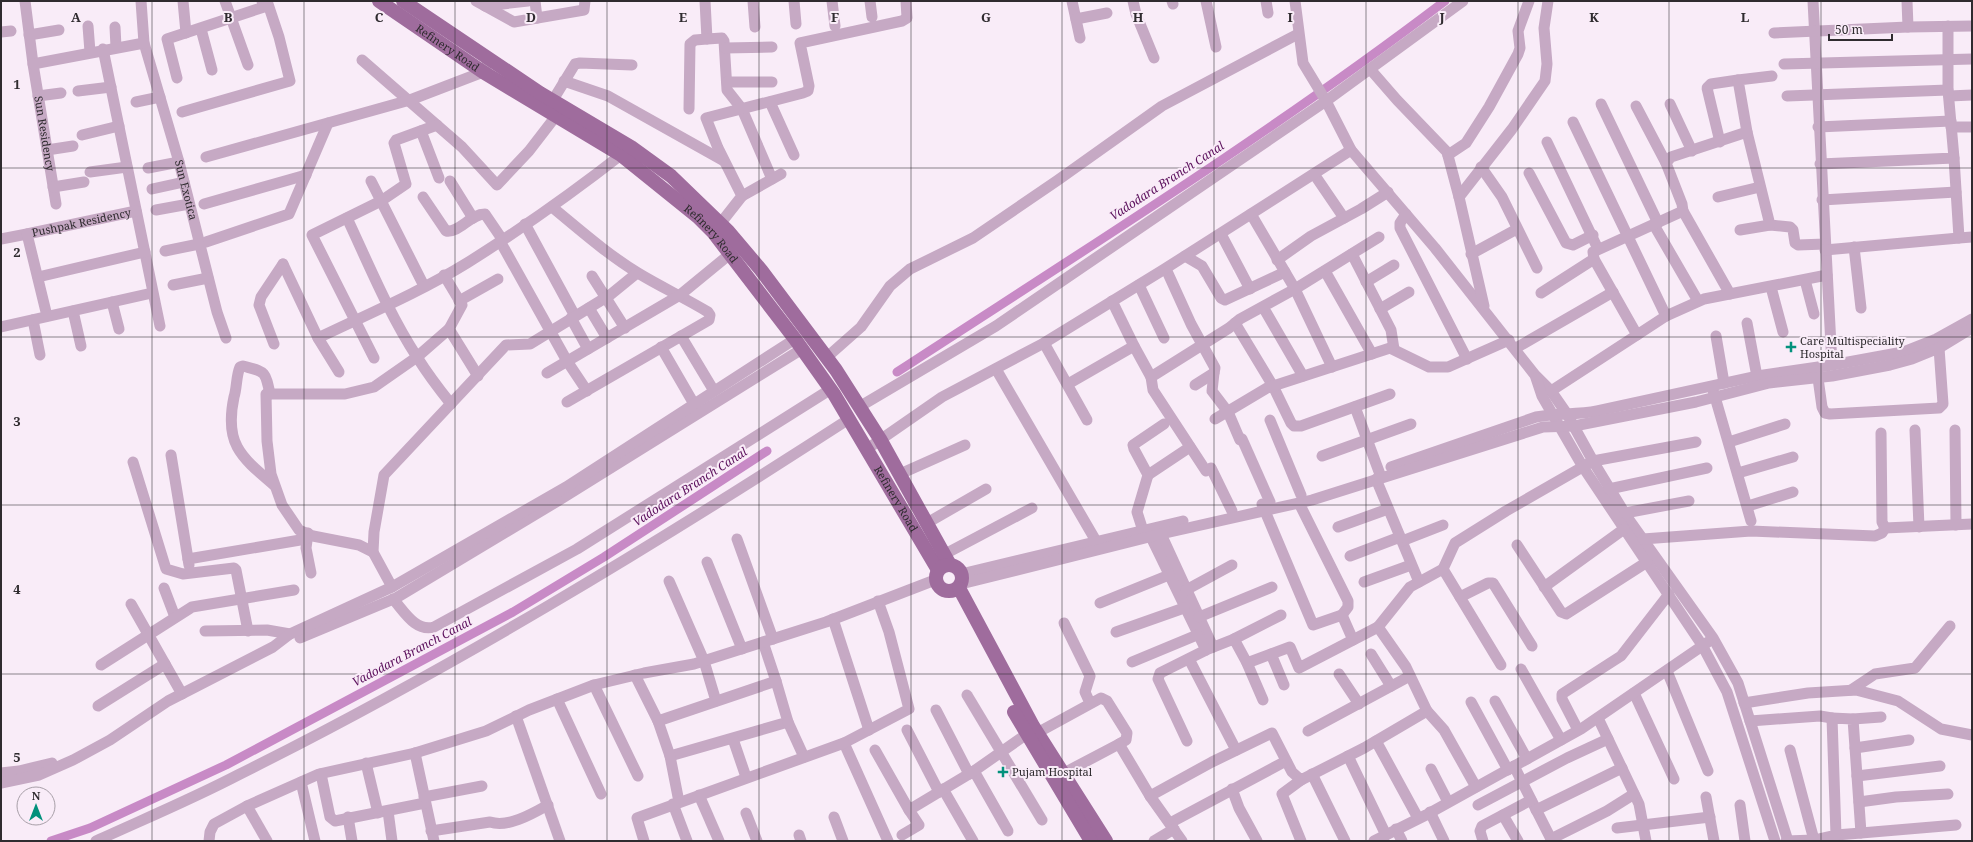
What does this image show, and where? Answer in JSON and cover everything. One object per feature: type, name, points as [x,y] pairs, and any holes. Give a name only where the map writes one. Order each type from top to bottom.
[{"type":"main road","name":"Refinery Road","points":[[379,1],[395,5],[483,72],[556,116],[626,151],[671,176],[720,224],[728,245],[831,389],[867,449],[942,567]]},
{"type":"main road","name":"Refinery Road","points":[[403,1],[553,100],[626,151],[728,245],[761,270],[828,361],[880,439],[928,522],[942,567]]},
{"type":"main road","points":[[819,372],[828,361]]},
{"type":"main road","points":[[958,584],[942,590],[942,567],[958,568],[958,584],[1033,732],[1091,841]]},
{"type":"main road","points":[[1033,732],[1064,773],[1106,841]]},
{"type":"street","name":"Sun Residency","points":[[25,1],[33,64],[56,204]]},
{"type":"street","name":"Sun Exotica","points":[[141,1],[144,43],[189,204],[203,243],[208,278],[226,338]]},
{"type":"street","points":[[183,1],[186,33]]},
{"type":"street","points":[[225,1],[248,65]]},
{"type":"street","points":[[177,78],[167,39],[264,7],[262,1]]},
{"type":"street","points":[[182,112],[290,81],[279,37],[267,1]]},
{"type":"street","points":[[480,4],[528,1]]},
{"type":"street","points":[[535,1],[538,18]]},
{"type":"street","points":[[480,4],[514,22],[584,10],[585,1]]},
{"type":"street","points":[[705,1],[707,39]]},
{"type":"street","points":[[753,1],[755,26]]},
{"type":"street","points":[[794,1],[796,24]]},
{"type":"street","points":[[832,1],[835,26]]},
{"type":"street","points":[[870,1],[872,17]]},
{"type":"street","points":[[742,196],[724,161],[706,118],[808,91],[809,86],[799,46],[800,43],[902,22],[907,18],[906,1]]},
{"type":"street","points":[[1072,1],[1080,38]]},
{"type":"street","points":[[1133,1],[1136,14],[1154,58]]},
{"type":"street","points":[[1206,1],[1216,47]]},
{"type":"street","points":[[1266,1],[1268,13]]},
{"type":"street","points":[[1295,1],[1298,34],[1303,63],[1325,99],[1352,150],[1485,310],[1535,375],[1551,391],[1567,414],[1609,489],[1713,638],[1738,683],[1787,841],[1843,837],[1861,833],[1956,826]]},
{"type":"street","points":[[859,407],[996,326],[1370,69],[1463,1]]},
{"type":"street","points":[[1448,155],[1466,143],[1489,107],[1518,54],[1520,48],[1518,31],[1529,1]]},
{"type":"street","points":[[1459,196],[1545,81],[1547,64],[1544,28],[1548,1]]},
{"type":"street","points":[[1813,1],[1816,96],[1832,365]]},
{"type":"street","points":[[1906,1],[1908,27]]},
{"type":"street","points":[[1076,19],[1107,13]]},
{"type":"street","points":[[88,26],[90,52]]},
{"type":"street","points":[[1948,26],[1948,93],[1959,238]]},
{"type":"street","points":[[1774,33],[1908,27],[1972,26]]},
{"type":"street","points":[[115,27],[116,47]]},
{"type":"street","points":[[201,29],[212,70]]},
{"type":"street","points":[[29,35],[59,30]]},
{"type":"street","points":[[828,361],[861,327],[890,286],[910,269],[973,238],[1162,106],[1298,34]]},
{"type":"street","points":[[689,109],[690,44],[695,40],[722,38],[725,48],[727,90],[742,109],[776,176],[742,196],[720,224]]},
{"type":"street","points":[[33,64],[104,49],[144,43]]},
{"type":"street","points":[[725,48],[772,47]]},
{"type":"street","name":"Pushpak Residency","points":[[104,49],[152,293],[160,326]]},
{"type":"street","points":[[206,157],[410,100],[483,72],[490,59]]},
{"type":"street","points":[[1784,64],[1972,59]]},
{"type":"street","points":[[362,60],[410,100],[462,147],[497,185],[529,151],[556,116]]},
{"type":"street","points":[[553,100],[572,66],[577,64],[632,65]]},
{"type":"street","points":[[1370,69],[1397,100],[1447,152],[1459,196],[1485,310]]},
{"type":"street","points":[[1720,142],[1707,88],[1711,84],[1772,76]]},
{"type":"street","points":[[1738,80],[1747,132],[1770,225]]},
{"type":"street","points":[[564,82],[608,96],[724,161]]},
{"type":"street","points":[[727,82],[772,82]]},
{"type":"street","points":[[78,91],[111,87]]},
{"type":"street","points":[[38,96],[61,93]]},
{"type":"street","points":[[1787,96],[1948,93],[1972,95]]},
{"type":"street","points":[[136,102],[160,97]]},
{"type":"street","points":[[770,102],[794,155]]},
{"type":"street","points":[[1601,104],[1656,224],[1698,301]]},
{"type":"street","points":[[1670,104],[1692,151]]},
{"type":"street","points":[[1636,106],[1666,163],[1683,210],[1730,294]]},
{"type":"street","points":[[1573,122],[1666,316]]},
{"type":"street","points":[[165,251],[203,243],[289,214],[328,123]]},
{"type":"street","points":[[1818,127],[1951,124],[1972,127]]},
{"type":"street","points":[[374,358],[312,235],[381,201],[406,184],[394,143],[396,140],[437,125]]},
{"type":"street","points":[[82,135],[119,126]]},
{"type":"street","points":[[421,131],[439,178]]},
{"type":"street","points":[[1666,163],[1671,157],[1747,132]]},
{"type":"street","points":[[1547,142],[1593,235],[1596,254],[1613,292],[1637,335]]},
{"type":"street","points":[[47,150],[72,146]]},
{"type":"street","points":[[867,449],[942,397],[1044,343],[1221,234],[1352,150]]},
{"type":"street","points":[[318,338],[388,305],[466,263],[552,207],[626,151]]},
{"type":"street","points":[[1820,164],[1954,158]]},
{"type":"street","points":[[148,168],[178,162]]},
{"type":"street","points":[[90,172],[127,167]]},
{"type":"street","points":[[1481,167],[1502,196],[1537,268]]},
{"type":"street","points":[[1530,173],[1566,243],[1573,245],[1593,235]]},
{"type":"street","points":[[1314,174],[1344,218]]},
{"type":"street","points":[[204,204],[306,175]]},
{"type":"street","points":[[371,181],[424,286]]},
{"type":"street","points":[[450,181],[473,218]]},
{"type":"street","points":[[53,187],[84,182]]},
{"type":"street","points":[[152,189],[184,182]]},
{"type":"street","points":[[1718,197],[1760,187]]},
{"type":"street","points":[[1277,260],[1311,236],[1388,192]]},
{"type":"street","points":[[1822,200],[1956,192]]},
{"type":"street","points":[[423,197],[446,231],[452,232],[473,218],[483,214],[487,215],[567,362],[587,391]]},
{"type":"street","points":[[156,210],[189,204]]},
{"type":"street","points":[[552,207],[592,241],[637,273],[680,295],[708,312],[710,315],[709,320],[567,402]]},
{"type":"street","points":[[1541,293],[1596,254],[1683,210]]},
{"type":"street","name":"Pushpak Residency","points":[[1,239],[136,211]]},
{"type":"street","points":[[1251,214],[1295,289],[1332,367]]},
{"type":"street","points":[[1406,214],[1400,223],[1400,228],[1467,359]]},
{"type":"street","points":[[347,218],[388,305],[417,357],[451,404]]},
{"type":"street","points":[[525,224],[588,349]]},
{"type":"street","points":[[1740,230],[1770,225],[1790,227],[1793,230],[1795,243],[1798,245],[1825,247],[1854,247],[1972,237]]},
{"type":"street","points":[[1471,254],[1517,228]]},
{"type":"street","name":"Pushpak Residency","points":[[27,234],[47,316]]},
{"type":"street","points":[[1221,234],[1250,288]]},
{"type":"street","points":[[1151,377],[1240,319],[1295,289],[1379,237]]},
{"type":"street","points":[[547,373],[680,295],[728,245]]},
{"type":"street","points":[[1854,247],[1861,308]]},
{"type":"street","points":[[38,277],[145,252]]},
{"type":"street","points":[[1352,254],[1391,330],[1394,349]]},
{"type":"street","points":[[1185,256],[1202,266],[1223,299],[1227,300],[1285,272]]},
{"type":"street","points":[[274,344],[259,305],[261,297],[283,264],[318,338],[339,372]]},
{"type":"street","points":[[1366,282],[1394,265]]},
{"type":"street","points":[[1166,268],[1192,324],[1215,368],[1212,391],[1228,412],[1241,439],[1265,506],[1313,625],[1342,615],[1348,607],[1348,601],[1300,499],[1270,420]]},
{"type":"street","points":[[1325,271],[1372,354]]},
{"type":"street","points":[[392,587],[374,552],[374,532],[384,475],[506,345],[530,344],[605,298],[637,273]]},
{"type":"street","points":[[307,536],[299,530],[282,505],[271,474],[267,442],[266,394],[345,394],[374,388],[417,357],[449,329],[462,305],[444,275]]},
{"type":"street","points":[[1551,391],[1666,316],[1698,301],[1826,275]]},
{"type":"street","points":[[592,276],[625,328]]},
{"type":"street","points":[[173,285],[208,278]]},
{"type":"street","points":[[459,301],[498,279]]},
{"type":"street","points":[[1805,280],[1814,314]]},
{"type":"street","points":[[1139,285],[1164,338]]},
{"type":"street","points":[[1771,287],[1784,332]]},
{"type":"street","points":[[1380,309],[1409,292]]},
{"type":"street","points":[[1215,419],[1263,390],[1390,348],[1430,367],[1448,367],[1512,344],[1613,292]]},
{"type":"street","points":[[1,327],[152,293]]},
{"type":"street","points":[[1112,301],[1151,377],[1153,390],[1190,447],[1208,470],[1232,510]]},
{"type":"street","points":[[112,302],[120,329]]},
{"type":"street","points":[[1263,307],[1303,376]]},
{"type":"street","points":[[589,308],[607,338]]},
{"type":"street","points":[[73,311],[81,346]]},
{"type":"street","points":[[33,320],[40,355]]},
{"type":"street","points":[[1234,323],[1273,386],[1291,423],[1294,426],[1301,426],[1390,394]]},
{"type":"street","points":[[1748,323],[1758,381]]},
{"type":"street","points":[[958,584],[1265,506],[1300,499],[1543,428],[1574,426],[1758,381],[1818,372],[1890,365],[1912,359],[1938,343],[1972,327]]},
{"type":"street","points":[[449,329],[478,376]]},
{"type":"street","points":[[681,336],[714,391]]},
{"type":"street","points":[[1716,336],[1724,383]]},
{"type":"street","points":[[1044,343],[1087,420]]},
{"type":"street","points":[[1818,372],[1832,365],[1903,352],[1938,343]]},
{"type":"street","points":[[1818,372],[1822,407],[1825,413],[1830,414],[1939,408],[1943,404],[1938,343]]},
{"type":"street","points":[[1,783],[39,775],[67,763],[110,740],[182,694],[273,646],[290,634],[392,587],[566,487],[714,391],[799,344]]},
{"type":"street","points":[[273,646],[286,644],[393,599],[556,502],[799,344]]},
{"type":"street","points":[[1068,384],[1134,346]]},
{"type":"street","points":[[661,347],[694,404]]},
{"type":"street","points":[[270,394],[264,372],[243,366],[240,367],[231,411],[231,424],[234,440],[247,462],[275,485]]},
{"type":"street","points":[[996,369],[1096,541]]},
{"type":"street","points":[[1195,385],[1214,373]]},
{"type":"street","points":[[1535,375],[1542,396],[1583,467],[1702,645],[1727,692],[1775,841]]},
{"type":"street","points":[[1378,476],[1536,417],[1552,414],[1597,411],[1714,391],[1724,383],[1758,381]]},
{"type":"street","points":[[393,599],[416,624],[421,627],[434,627],[577,548],[831,389]]},
{"type":"street","points":[[1714,391],[1752,521]]},
{"type":"street","points":[[1355,407],[1367,438],[1388,509],[1419,582]]},
{"type":"street","points":[[96,841],[236,776],[348,719],[498,635],[780,464],[849,419]]},
{"type":"street","points":[[1148,475],[1133,445],[1164,424]]},
{"type":"street","points":[[1322,456],[1367,438],[1411,424]]},
{"type":"street","points":[[1729,442],[1785,424]]},
{"type":"street","points":[[1916,430],[1919,527]]},
{"type":"street","points":[[1955,430],[1956,525]]},
{"type":"street","points":[[1881,433],[1882,522],[1885,528]]},
{"type":"street","points":[[1247,663],[1290,646],[1299,668],[1378,627],[1410,587],[1443,569],[1455,542],[1593,461],[1696,442]]},
{"type":"street","points":[[900,474],[965,444]]},
{"type":"street","points":[[1190,447],[1148,475],[1137,512],[1150,535],[1186,590],[1199,617],[1209,649]]},
{"type":"street","points":[[171,455],[190,573]]},
{"type":"street","points":[[1738,473],[1793,457]]},
{"type":"street","points":[[133,462],[164,566],[168,570],[181,574],[234,568],[236,570],[248,631]]},
{"type":"street","points":[[1609,489],[1707,468]]},
{"type":"street","points":[[928,522],[986,489]]},
{"type":"street","points":[[1748,506],[1793,492]]},
{"type":"street","points":[[1625,513],[1689,501]]},
{"type":"street","points":[[958,584],[1096,541],[1150,535],[1232,510],[1265,506]]},
{"type":"street","points":[[209,841],[210,832],[214,824],[247,806],[321,774],[415,753],[486,731],[516,716],[594,685],[704,661],[833,619],[878,601],[942,567],[1032,508]]},
{"type":"street","points":[[1338,527],[1388,509]]},
{"type":"street","points":[[1885,528],[1972,524]]},
{"type":"street","points":[[1350,556],[1443,525]]},
{"type":"street","points":[[1643,539],[1751,532],[1874,536],[1882,533],[1885,528]]},
{"type":"street","points":[[1544,587],[1624,529]]},
{"type":"street","points":[[1150,535],[1197,635],[1209,649]]},
{"type":"street","points":[[188,559],[307,536],[359,545],[374,552]]},
{"type":"street","points":[[307,536],[306,553],[311,573]]},
{"type":"street","points":[[737,539],[768,640],[776,681],[788,722],[804,757]]},
{"type":"street","points":[[1517,546],[1561,612],[1568,614],[1647,562]]},
{"type":"street","points":[[706,562],[742,649]]},
{"type":"street","points":[[1186,590],[1232,565]]},
{"type":"street","points":[[1364,582],[1411,565]]},
{"type":"street","points":[[1443,569],[1501,665]]},
{"type":"street","points":[[1100,603],[1169,575]]},
{"type":"street","points":[[669,581],[704,661],[716,701]]},
{"type":"street","points":[[1460,597],[1493,582],[1532,646]]},
{"type":"street","points":[[1199,617],[1272,587]]},
{"type":"street","points":[[164,588],[175,617]]},
{"type":"street","points":[[101,665],[175,617],[198,605],[294,590]]},
{"type":"street","points":[[1578,730],[1562,699],[1562,694],[1621,656],[1669,594]]},
{"type":"street","points":[[644,841],[637,818],[746,777],[844,743],[909,709],[889,632],[878,601]]},
{"type":"street","points":[[131,604],[182,694]]},
{"type":"street","points":[[1116,632],[1184,608]]},
{"type":"street","points":[[1187,741],[1158,679],[1160,673],[1209,649],[1234,639],[1281,615]]},
{"type":"street","points":[[1342,615],[1353,640]]},
{"type":"street","points":[[833,619],[869,730]]},
{"type":"street","points":[[1064,623],[1090,676],[1085,692],[1090,703]]},
{"type":"street","points":[[1851,690],[1874,674],[1915,668],[1950,626]]},
{"type":"street","points":[[1378,627],[1410,676],[1427,711],[1444,730],[1476,787]]},
{"type":"street","points":[[205,631],[275,631],[290,634]]},
{"type":"street","points":[[1132,662],[1197,635]]},
{"type":"street","points":[[1374,841],[1511,768],[1578,730],[1667,671],[1713,638]]},
{"type":"street","points":[[1234,639],[1247,663],[1263,700]]},
{"type":"street","points":[[1271,654],[1284,685]]},
{"type":"street","points":[[1371,654],[1391,686]]},
{"type":"street","points":[[1189,659],[1236,750]]},
{"type":"street","points":[[98,706],[165,664]]},
{"type":"street","points":[[1521,669],[1561,740]]},
{"type":"street","points":[[1667,671],[1708,771]]},
{"type":"street","points":[[1339,674],[1359,704]]},
{"type":"street","points":[[635,675],[658,721],[670,756],[676,803],[687,841]]},
{"type":"street","points":[[1308,731],[1410,676]]},
{"type":"street","points":[[658,721],[776,681]]},
{"type":"street","points":[[594,685],[638,776]]},
{"type":"street","points":[[1744,703],[1804,694],[1851,690],[1861,691],[1898,701],[1941,729],[1972,735]]},
{"type":"street","points":[[1634,693],[1674,779]]},
{"type":"street","points":[[967,695],[1002,751],[1042,820]]},
{"type":"street","points":[[557,699],[601,794]]},
{"type":"street","points":[[909,810],[971,773],[1002,751],[1033,732],[1098,699],[1108,701],[1127,733],[1126,740],[1064,773]]},
{"type":"street","points":[[1471,702],[1511,768],[1522,783],[1551,840],[1634,794]]},
{"type":"street","points":[[1495,702],[1527,759]]},
{"type":"street","points":[[936,710],[971,773],[1008,831]]},
{"type":"street","points":[[1300,841],[1282,794],[1301,780],[1376,741],[1427,711]]},
{"type":"street","points":[[516,716],[548,806],[557,840]]},
{"type":"street","points":[[1750,721],[1820,716],[1832,718],[1881,717]]},
{"type":"street","points":[[1598,718],[1639,804],[1646,841]]},
{"type":"street","points":[[1832,718],[1843,837]]},
{"type":"street","points":[[1853,718],[1861,833]]},
{"type":"street","points":[[670,756],[788,722]]},
{"type":"street","points":[[907,730],[941,790],[974,841]]},
{"type":"street","points":[[1150,796],[1236,750],[1272,733],[1292,772],[1301,780]]},
{"type":"street","points":[[733,739],[746,777]]},
{"type":"street","points":[[1478,805],[1608,739]]},
{"type":"street","points":[[1855,748],[1909,740]]},
{"type":"street","points":[[1376,741],[1418,818]]},
{"type":"street","points":[[844,743],[888,841]]},
{"type":"street","points":[[1745,747],[1757,743]]},
{"type":"street","points":[[1119,744],[1150,796],[1182,841]]},
{"type":"street","points":[[875,750],[919,825],[902,835]]},
{"type":"street","points":[[1790,750],[1814,840]]},
{"type":"street","points":[[415,753],[433,836],[490,822],[499,825],[530,815],[548,806]]},
{"type":"street","points":[[1348,756],[1386,835]]},
{"type":"street","points":[[1154,841],[1172,826],[1232,789],[1286,761]]},
{"type":"street","points":[[1,773],[19,771],[54,762],[67,763]]},
{"type":"street","points":[[366,763],[392,841]]},
{"type":"street","points":[[1857,776],[1940,766]]},
{"type":"street","points":[[1483,841],[1480,835],[1481,829],[1504,815],[1534,805],[1622,768]]},
{"type":"street","points":[[1431,769],[1448,802]]},
{"type":"street","points":[[321,774],[331,819],[335,821],[348,817],[383,812],[482,786]]},
{"type":"street","points":[[1312,774],[1345,841]]},
{"type":"street","points":[[301,782],[315,841]]},
{"type":"street","points":[[1232,789],[1239,808],[1257,841]]},
{"type":"street","points":[[1859,802],[1896,797],[1948,794]]},
{"type":"street","points":[[699,795],[719,841]]},
{"type":"street","points":[[1706,797],[1714,841]]},
{"type":"street","points":[[1740,804],[1745,841]]},
{"type":"street","points":[[247,806],[267,841]]},
{"type":"street","points":[[1430,812],[1444,841]]},
{"type":"street","points":[[746,813],[757,841]]},
{"type":"street","points":[[1504,815],[1518,841]]},
{"type":"street","points":[[348,817],[352,841]]},
{"type":"street","points":[[834,817],[843,841]]},
{"type":"street","points":[[1617,828],[1710,817]]},
{"type":"street","points":[[1396,829],[1402,841]]},
{"type":"waterway","name":"Vadodara Branch Canal","points":[[897,372],[1243,146],[1311,99],[1445,1]]},
{"type":"waterway","name":"Vadodara Branch Canal","points":[[51,841],[90,828],[226,765],[513,612],[604,557],[767,451]]},
{"type":"place","name":"Care Multispeciality Hospital","points":[[1791,347]]},
{"type":"place","name":"Pujam Hospital","points":[[1003,772]]}]
